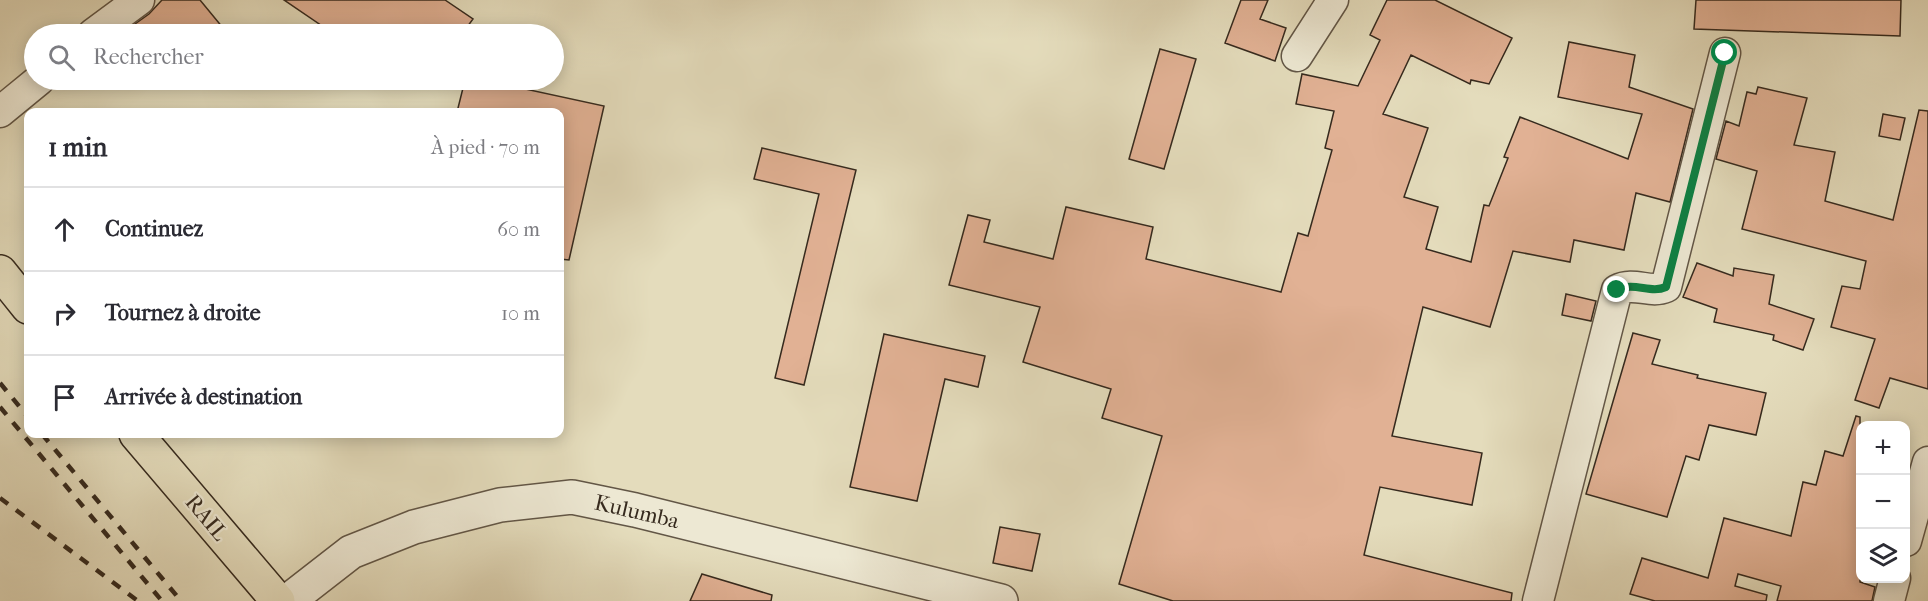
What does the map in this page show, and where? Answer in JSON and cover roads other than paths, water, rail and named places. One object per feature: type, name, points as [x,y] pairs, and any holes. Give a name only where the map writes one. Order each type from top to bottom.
[{"type":"main road","points":[[0,272],[24,302]]},
{"type":"main road","name":"RAIL","points":[[139,438],[278,601]]},
{"type":"street","points":[[107,24],[139,0]]},
{"type":"street","points":[[1297,56],[1333,0]]},
{"type":"street","points":[[1538,601],[1612,302],[1617,290],[1627,285],[1659,290],[1666,287],[1725,53]]},
{"type":"street","points":[[0,112],[27,90]]},
{"type":"street","points":[[1908,529],[1928,462]]},
{"type":"street","name":"Kulumba","points":[[288,601],[351,552],[414,527],[500,505],[572,497],[635,510],[1001,601]]},
{"type":"street","points":[[1889,601],[1894,583]]},
{"type":"railway","points":[[0,383],[24,412]]},
{"type":"railway","points":[[0,407],[24,436]]},
{"type":"railway","points":[[26,438],[162,601]]},
{"type":"railway","points":[[45,438],[181,601]]},
{"type":"railway","points":[[0,498],[138,601]]}]
